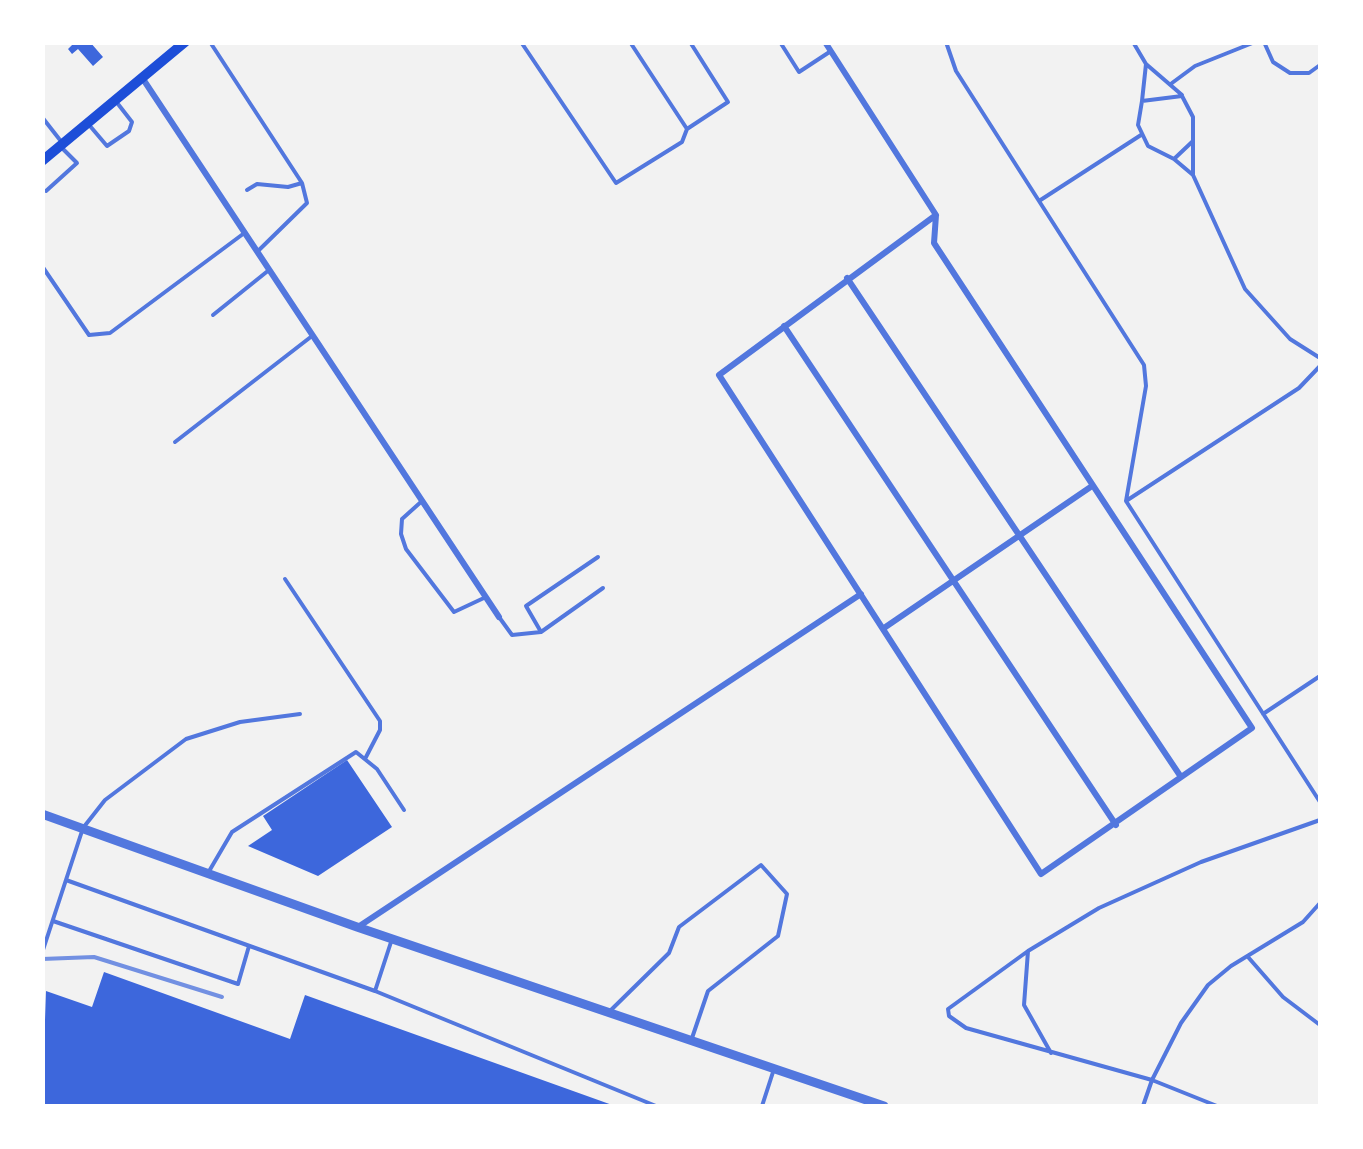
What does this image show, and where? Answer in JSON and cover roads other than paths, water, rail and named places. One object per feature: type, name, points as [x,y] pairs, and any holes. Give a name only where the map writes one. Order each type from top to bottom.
[{"type":"main road","points":[[42,160],[185,42]]},
{"type":"street","points":[[825,42],[936,215],[934,242],[1252,728],[1041,874],[719,376],[936,215]]},
{"type":"street","points":[[142,78],[500,618]]},
{"type":"street","points":[[847,278],[1016,536],[1181,777]]},
{"type":"street","points":[[784,326],[1116,825]]},
{"type":"street","points":[[884,628],[1092,486]]},
{"type":"street","points":[[357,927],[861,594]]},
{"type":"street","points":[[42,814],[357,927],[884,1106]]},
{"type":"lane","points":[[210,42],[298,171],[307,203],[257,252]]},
{"type":"lane","points":[[521,42],[616,182],[682,142],[687,129],[728,102],[690,42]]},
{"type":"lane","points":[[630,42],[687,129]]},
{"type":"lane","points":[[780,42],[799,72],[830,51]]},
{"type":"lane","points":[[946,42],[956,72],[1144,365],[1146,386],[1126,501],[1320,802]]},
{"type":"lane","points":[[1133,42],[1146,64],[1172,82],[1193,117],[1194,175],[1245,289],[1290,339],[1320,358]]},
{"type":"lane","points":[[1172,82],[1195,66],[1255,42]]},
{"type":"lane","points":[[1264,42],[1274,62],[1290,73],[1319,67],[1320,76]]},
{"type":"lane","points":[[1146,64],[1141,135],[1148,146],[1194,175]]},
{"type":"lane","points":[[1142,101],[1182,96]]},
{"type":"lane","points":[[87,123],[106,146],[130,131],[132,122],[116,100]]},
{"type":"lane","points":[[42,116],[77,163],[44,191]]},
{"type":"lane","points":[[1040,201],[1141,135]]},
{"type":"lane","points":[[1174,159],[1193,141]]},
{"type":"lane","points":[[247,190],[257,184],[288,187],[302,183]]},
{"type":"lane","points":[[42,266],[89,335],[110,333],[244,233]]},
{"type":"lane","points":[[213,316],[269,270]]},
{"type":"lane","points":[[175,442],[312,336]]},
{"type":"lane","points":[[1126,501],[1299,388],[1320,366]]},
{"type":"lane","points":[[422,501],[402,519],[400,534],[406,549],[454,612],[486,597]]},
{"type":"lane","points":[[542,632],[526,606],[598,557]]},
{"type":"lane","points":[[285,579],[380,721],[380,730],[366,757]]},
{"type":"lane","points":[[500,618],[512,635],[542,632],[603,588]]},
{"type":"lane","points":[[1264,714],[1320,676]]},
{"type":"lane","points":[[42,953],[83,828],[105,800],[186,738],[240,722],[300,714]]},
{"type":"lane","points":[[208,874],[220,846],[246,821],[348,755],[366,757],[404,810]]},
{"type":"lane","points":[[1218,1106],[1152,1080],[966,1028],[949,1016],[948,1009],[1028,950],[1099,908],[1201,862],[1320,820]]},
{"type":"lane","points":[[608,1013],[668,953],[679,927],[761,865],[787,894],[778,936],[708,991],[690,1041]]},
{"type":"lane","points":[[66,880],[375,992],[656,1106]]},
{"type":"lane","points":[[1143,1106],[1152,1080],[1193,1004],[1218,976],[1284,936],[1320,903]]},
{"type":"lane","points":[[53,922],[238,984],[249,945]]},
{"type":"lane","points":[[375,992],[392,939]]},
{"type":"lane","points":[[1028,950],[1024,1005],[1051,1053]]},
{"type":"lane","points":[[1247,955],[1283,997],[1320,1024]]},
{"type":"lane","points":[[762,1106],[774,1069]]},
{"type":"railway","points":[[42,959],[94,957],[222,997]]}]
